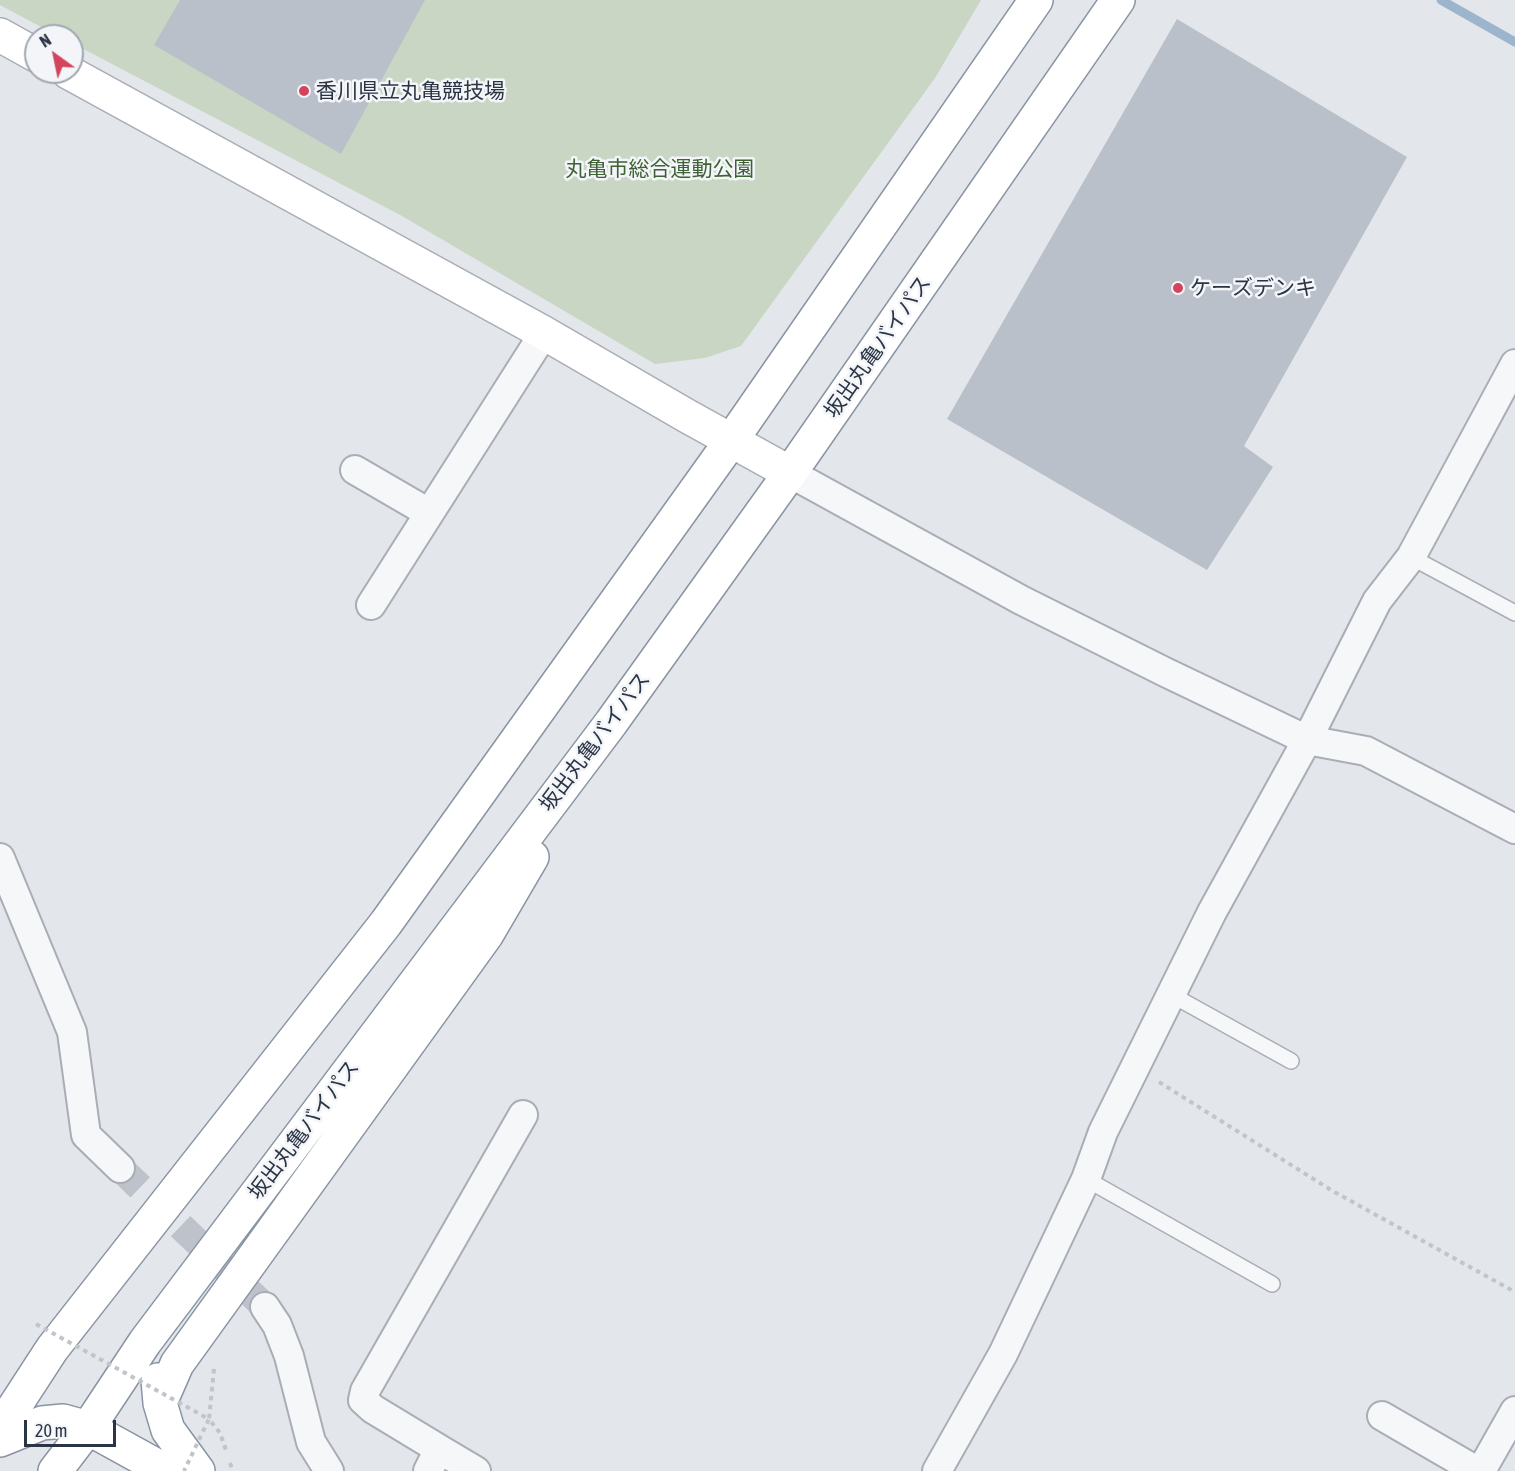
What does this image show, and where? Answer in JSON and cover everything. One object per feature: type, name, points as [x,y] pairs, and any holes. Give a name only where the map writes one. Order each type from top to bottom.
[{"type":"main road","points":[[0,1429],[44,1337],[386,923],[731,441],[1032,6]]},
{"type":"main road","name":"坂出丸亀バイパス","points":[[62,1469],[145,1342],[611,723],[790,473],[1113,8]]},
{"type":"main road","points":[[0,35],[24,48]]},
{"type":"main road","points":[[84,81],[544,333],[790,473]]},
{"type":"main road","points":[[160,1402],[177,1364],[487,934],[611,723]]},
{"type":"main road","points":[[198,1471],[168,1430],[160,1402],[158,1381],[164,1356],[221,1239]]},
{"type":"main road","points":[[44,1337],[40,1400],[42,1423],[47,1443],[62,1469]]},
{"type":"main road","points":[[0,1440],[42,1423],[63,1421],[88,1428],[166,1471]]},
{"type":"street","points":[[371,605],[544,333]]},
{"type":"street","points":[[937,1471],[1003,1354],[1086,1179],[1103,1132],[1212,912],[1307,740],[1377,601],[1411,557],[1515,364]]},
{"type":"street","points":[[355,470],[429,513]]},
{"type":"street","points":[[790,473],[1021,600],[1307,740],[1366,751],[1515,829]]},
{"type":"street","points":[[0,858],[72,1032],[86,1135],[120,1168]]},
{"type":"street","points":[[476,1471],[434,1460],[363,1400],[365,1391],[523,1115]]},
{"type":"street","points":[[265,1307],[277,1325],[289,1356],[311,1442],[329,1471]]},
{"type":"street","points":[[1382,1416],[1479,1471],[1515,1411]]},
{"type":"lane","points":[[1411,557],[1515,613]]},
{"type":"lane","points":[[1170,994],[1291,1061]]},
{"type":"lane","points":[[1086,1179],[1272,1284]]},
{"type":"path","points":[[1135,1067],[1331,1190],[1515,1292]]},
{"type":"path","points":[[44,1337],[209,1419],[220,1434]]},
{"type":"path","points":[[184,1471],[209,1419],[214,1364]]},
{"type":"green space","name":"丸亀市総合運動公園","points":[[0,0],[981,0],[935,78],[741,346],[705,358],[655,364],[402,216],[84,49],[84,24],[36,24],[0,5]]},
{"type":"building","name":"香川県立丸亀競技場","points":[[180,0],[425,0],[341,154],[154,45]]},
{"type":"building","name":"ケーズデンキ","points":[[1177,19],[1407,157],[1244,446],[1273,467],[1207,570],[947,419]]},
{"type":"waterway","points":[[1441,0],[1515,42]]},
{"type":"tunnel","points":[[120,1168],[265,1307]]},
{"type":"place","name":"香川県立丸亀競技場","points":[[304,91]]},
{"type":"place","name":"ケーズデンキ","points":[[1178,288]]}]
